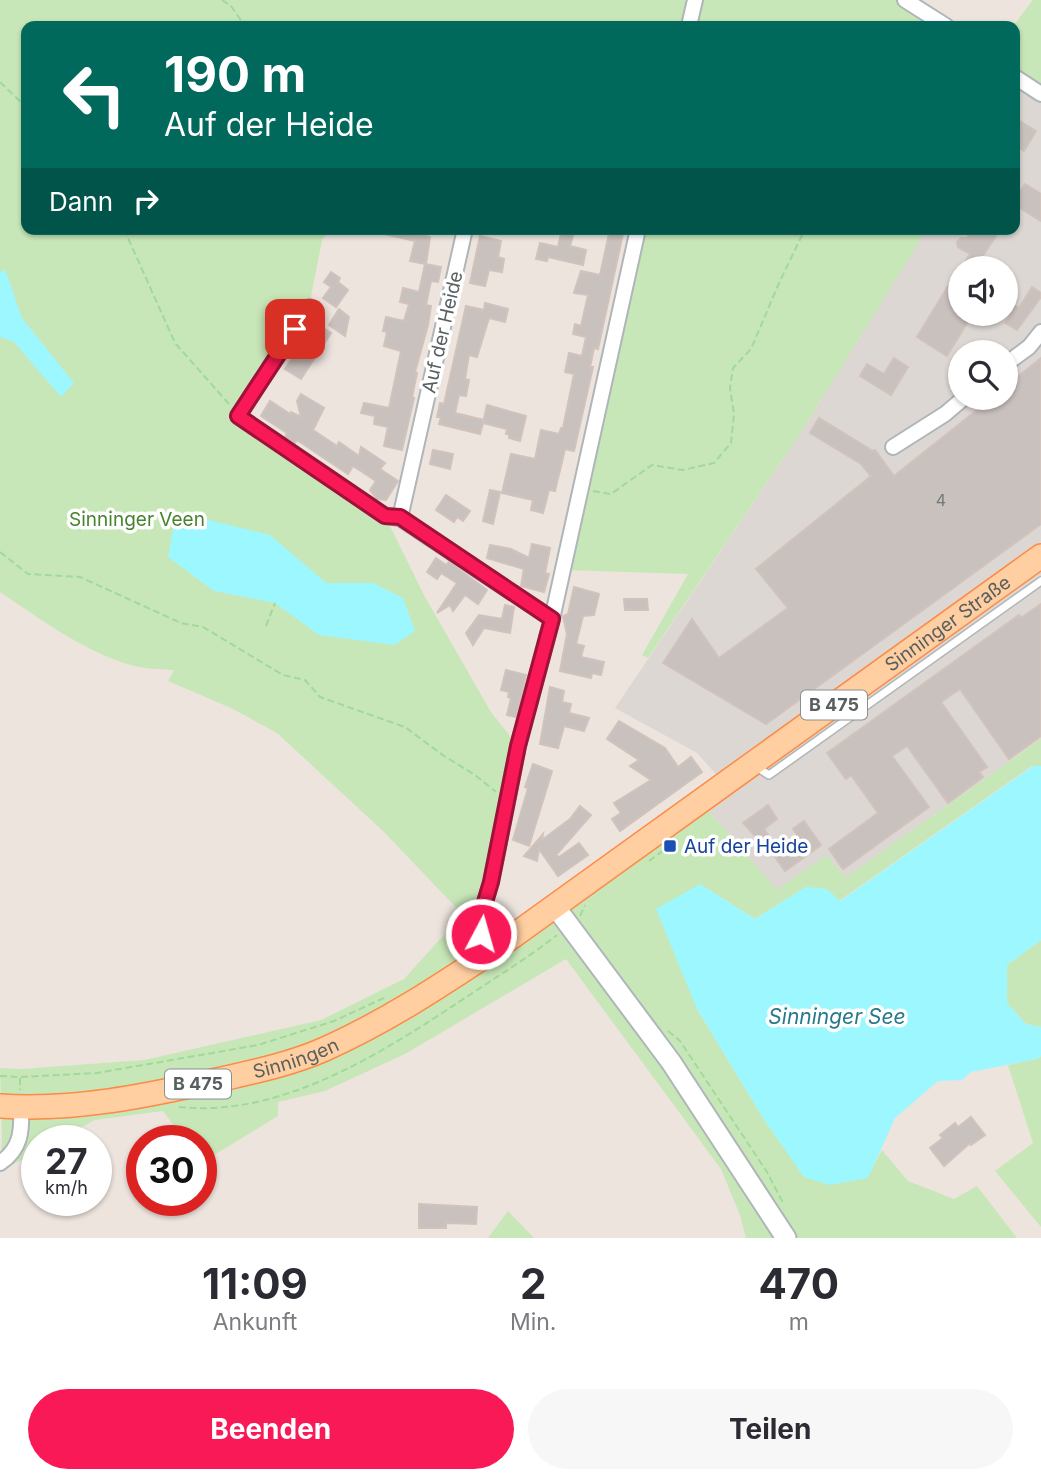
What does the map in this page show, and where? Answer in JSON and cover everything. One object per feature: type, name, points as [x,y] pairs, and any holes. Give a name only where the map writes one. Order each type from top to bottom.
[{"type":"main road","name":"Sinninger Straße","points":[[554,905],[1041,556]]},
{"type":"main road","name":"Sinningen","points":[[10,1107],[92,1103],[157,1094],[257,1071],[322,1050],[413,1004],[491,952],[554,905]]},
{"type":"main road","points":[[554,905],[671,1062],[786,1238]]},
{"type":"street","points":[[690,21],[695,0]]},
{"type":"street","points":[[905,0],[938,21]]},
{"type":"street","points":[[1020,80],[1041,94]]},
{"type":"street","name":"Auf der Heide","points":[[400,517],[465,235]]},
{"type":"street","points":[[491,952],[484,941],[479,922],[491,882],[518,746],[552,619],[637,235]]},
{"type":"street","points":[[309,307],[238,416],[385,516],[400,517],[552,619]]},
{"type":"street","points":[[1018,355],[1041,332]]},
{"type":"street","points":[[892,447],[950,410]]},
{"type":"street","points":[[0,1163],[16,1149],[21,1135],[10,1107]]},
{"type":"lane","name":"Sinninger Straße","points":[[751,764],[769,775],[1041,581]]},
{"type":"path","points":[[222,0],[231,6],[242,21]]},
{"type":"path","points":[[0,82],[21,102]]},
{"type":"path","points":[[127,235],[175,343],[238,416]]},
{"type":"path","points":[[581,489],[611,494],[652,465],[683,470],[714,463],[730,443],[734,414],[730,388],[733,368],[751,349],[802,235]]},
{"type":"path","points":[[0,552],[28,573],[80,577],[181,623],[203,627],[283,675],[305,680],[320,697],[405,727],[475,775],[488,788],[508,797]]},
{"type":"path","points":[[266,626],[275,603]]},
{"type":"path","points":[[0,1076],[97,1073],[257,1045],[334,1021],[393,994]]},
{"type":"shaded area","points":[[1020,81],[1041,94],[1041,739],[845,878],[827,856],[777,890],[701,802],[724,783],[697,753],[615,708],[803,429],[923,235],[1020,235]]},
{"type":"green space","name":"Sinninger Veen","points":[[0,0],[905,0],[938,21],[21,21],[21,235],[326,235],[322,240],[309,307],[239,416],[385,516],[425,597],[491,712],[518,746],[479,922],[491,951],[701,802],[777,890],[827,855],[845,878],[1041,739],[1041,766],[1032,766],[839,901],[806,887],[755,919],[700,884],[697,1009],[763,1118],[804,1176],[867,1178],[882,1150],[908,1181],[954,1199],[977,1186],[1017,1238],[746,1238],[740,1215],[721,1169],[566,959],[405,1054],[325,1091],[278,1102],[278,1116],[217,1153],[217,1125],[173,1125],[163,1111],[95,1120],[86,1125],[21,1125],[21,1160],[8,1167],[0,1166],[0,1068],[21,1069],[144,1060],[321,1020],[404,979],[440,939],[465,917],[384,832],[277,733],[231,708],[168,681],[174,670],[130,665],[107,657],[60,632],[0,592]]},
{"type":"green space","points":[[1033,0],[1041,0],[1041,94],[1020,82],[1020,21],[1017,21]]},
{"type":"green space","points":[[637,235],[923,235],[803,429],[648,658],[642,655],[688,574],[563,570]]},
{"type":"green space","points":[[1041,940],[1041,1027],[1026,1024],[1007,1003],[1007,965]]},
{"type":"green space","points":[[1041,1056],[1041,1227],[995,1171],[1033,1143],[1008,1065]]},
{"type":"green space","points":[[508,1211],[534,1238],[488,1238]]},
{"type":"water","points":[[5,269],[22,318],[74,383],[61,397],[14,342],[0,337],[0,273]]},
{"type":"water","points":[[176,512],[270,535],[326,583],[373,583],[403,598],[415,631],[394,645],[319,635],[275,603],[214,591],[168,557]]},
{"type":"water","name":"Sinninger See","points":[[1033,766],[1041,766],[1041,940],[1007,965],[1007,1003],[1026,1024],[1041,1027],[1041,1056],[971,1072],[962,1080],[938,1081],[895,1118],[868,1178],[830,1185],[804,1177],[763,1118],[697,1009],[656,909],[700,884],[755,919],[806,887],[827,889],[840,901]]},
{"type":"building","points":[[1020,121],[1036,131],[1024,151],[1020,149]]},
{"type":"building","points":[[1025,184],[1041,194],[1041,221],[1020,208],[1020,192]]},
{"type":"building","points":[[389,235],[430,237],[426,264],[441,267],[438,282],[431,281],[426,305],[431,306],[428,325],[415,372],[414,398],[402,450],[384,446],[388,427],[374,424],[375,416],[361,413],[364,403],[389,408],[401,351],[384,346],[387,332],[383,331],[386,317],[404,321],[409,304],[400,302],[403,288],[419,292],[425,264],[410,261],[415,241]]},
{"type":"building","points":[[561,235],[573,235],[570,246],[586,250],[583,265],[548,257],[547,261],[536,259],[540,243],[558,247]]},
{"type":"building","points":[[609,235],[623,235],[598,349],[594,348],[590,367],[593,367],[574,451],[565,449],[555,491],[549,490],[543,513],[531,510],[533,500],[502,493],[511,454],[535,459],[541,430],[559,434],[563,428],[574,374],[565,372],[569,353],[582,356],[586,337],[573,334],[575,324],[581,326],[588,295],[574,293],[581,271],[600,275]]},
{"type":"building","points":[[969,235],[996,236],[983,256],[969,256],[970,254],[958,247],[957,242],[961,238],[967,238]]},
{"type":"building","points":[[480,236],[501,241],[498,257],[504,259],[502,272],[489,270],[485,286],[470,283]]},
{"type":"building","points":[[331,272],[340,278],[338,282],[348,290],[336,307],[323,298],[331,287],[324,282]]},
{"type":"building","points":[[948,286],[948,326],[965,326],[957,340],[948,340],[947,356],[917,337]]},
{"type":"building","points":[[1032,287],[1041,293],[1041,297],[1017,330],[1010,326],[1018,326],[1019,308]]},
{"type":"building","points":[[485,303],[508,309],[505,322],[489,318],[477,357],[469,355],[465,379],[469,380],[466,396],[459,395],[455,413],[484,420],[480,434],[439,424],[441,417],[437,417],[440,403],[444,404],[466,306],[484,310]]},
{"type":"building","points":[[339,309],[349,317],[345,336],[329,325]]},
{"type":"building","points":[[316,323],[331,333],[301,379],[285,369]]},
{"type":"building","points":[[894,358],[908,367],[891,395],[860,376],[867,364],[884,374]]},
{"type":"building","points":[[1041,358],[1041,524],[766,724],[663,663],[692,619],[719,658],[788,608],[756,569],[871,476],[861,464],[810,433],[819,418],[875,450],[894,476],[977,410],[1018,410],[1018,376]]},
{"type":"building","points":[[301,394],[324,408],[313,430],[337,446],[339,442],[359,456],[361,447],[385,463],[380,469],[398,481],[386,500],[377,499],[370,490],[376,481],[353,466],[348,474],[297,440],[295,443],[285,437],[287,433],[261,416],[270,401],[290,414],[291,412],[301,417],[297,401]]},
{"type":"building","points":[[487,405],[526,416],[520,441],[509,438],[507,429],[483,423]]},
{"type":"building","points":[[433,450],[453,454],[450,469],[430,464]]},
{"type":"building","points":[[490,490],[500,492],[493,524],[483,521]]},
{"type":"building","points":[[446,495],[470,511],[463,521],[457,517],[454,522],[436,510]]},
{"type":"building","points":[[532,544],[550,548],[545,573],[549,574],[544,592],[521,586],[524,569],[487,558],[490,545],[511,549],[529,558]]},
{"type":"building","points":[[436,558],[446,565],[449,562],[487,590],[478,604],[465,595],[453,611],[450,605],[437,613],[457,583],[441,573],[437,579],[427,572]]},
{"type":"building","points":[[574,587],[599,594],[594,615],[583,616],[576,644],[584,646],[581,657],[604,662],[601,675],[592,673],[591,678],[560,671],[567,634],[563,616],[568,614]]},
{"type":"building","points":[[624,599],[647,599],[648,610],[625,610]]},
{"type":"building","points":[[1041,604],[1041,736],[1009,759],[960,689],[941,702],[987,767],[979,772],[983,777],[948,803],[907,746],[892,756],[929,807],[843,869],[829,849],[878,813],[851,775],[846,779],[827,753],[1019,615],[1021,618]]},
{"type":"building","points":[[505,605],[514,607],[510,633],[484,628],[473,645],[466,633],[479,615],[502,619]]},
{"type":"building","points":[[506,670],[526,675],[516,717],[507,715],[511,698],[508,697],[509,692],[501,690]]},
{"type":"building","points":[[550,687],[564,691],[562,702],[571,704],[569,713],[589,718],[584,731],[564,726],[558,748],[540,744]]},
{"type":"building","points":[[619,721],[665,748],[678,767],[691,757],[702,772],[620,831],[612,819],[621,813],[614,803],[651,780],[630,766],[639,760],[607,739]]},
{"type":"building","points":[[533,764],[552,771],[529,846],[513,840]]},
{"type":"building","points":[[768,805],[777,819],[764,829],[771,839],[763,845],[743,823]]},
{"type":"building","points":[[580,806],[591,815],[556,855],[559,857],[579,843],[588,855],[558,876],[539,849],[537,861],[524,856],[543,834],[542,840],[570,819]]},
{"type":"building","points":[[804,821],[821,845],[785,871],[773,854],[798,836],[793,829]]},
{"type":"building","points":[[971,1117],[985,1135],[971,1145],[970,1143],[944,1166],[930,1148],[943,1138],[940,1135],[955,1123],[958,1127]]},
{"type":"building","points":[[419,1204],[477,1207],[476,1224],[446,1223],[446,1228],[419,1228]]},
{"type":"place","name":"Auf der Heide","points":[[670,846]]},
{"type":"route","points":[[295,329],[238,416],[385,516],[400,517],[552,619],[518,746],[491,882],[479,922],[481,934]]}]
